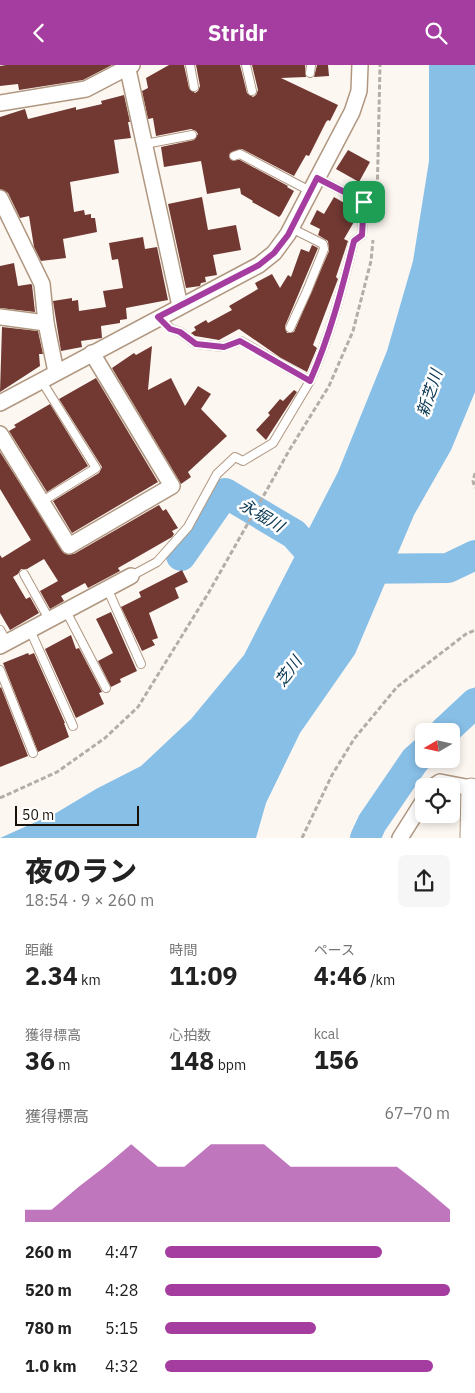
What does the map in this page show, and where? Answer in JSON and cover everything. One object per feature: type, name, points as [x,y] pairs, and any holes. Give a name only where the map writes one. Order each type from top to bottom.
[{"type":"street","points":[[0,403],[158,317],[259,265],[274,253],[291,227],[352,112],[359,91],[360,65]]},
{"type":"street","points":[[0,103],[86,89],[129,66],[180,306]]},
{"type":"street","points":[[0,198],[42,283],[46,323],[56,372]]},
{"type":"street","points":[[0,317],[46,323]]},
{"type":"street","points":[[0,434],[69,546],[172,486],[92,353]]},
{"type":"street","points":[[2,639],[30,630],[131,576]]},
{"type":"street","points":[[460,787],[471,789],[470,838]]},
{"type":"street","points":[[400,838],[415,814]]},
{"type":"lane","points":[[190,65],[194,87]]},
{"type":"lane","points":[[246,65],[252,91]]},
{"type":"lane","points":[[145,144],[192,135]]},
{"type":"lane","points":[[131,576],[157,562],[188,527],[217,474],[235,457],[243,461],[273,443],[310,381],[322,353],[334,317],[354,241],[362,235],[364,202],[314,185],[240,154],[234,156]]},
{"type":"lane","points":[[290,328],[324,249],[323,244],[291,227]]},
{"type":"lane","points":[[158,317],[170,329],[180,332],[196,344],[224,347],[240,341],[310,381]]},
{"type":"lane","points":[[41,380],[96,468],[41,502]]},
{"type":"lane","points":[[24,574],[49,619]]},
{"type":"lane","points":[[106,589],[141,664]]},
{"type":"lane","points":[[66,611],[106,688]]},
{"type":"lane","points":[[30,630],[73,726]]},
{"type":"lane","points":[[0,670],[33,753]]},
{"type":"path","points":[[475,473],[473,481],[475,488]]},
{"type":"path","points":[[302,838],[336,767],[354,739],[397,687],[466,634],[475,630]]},
{"type":"water","name":"新芝川","points":[[429,65],[475,65],[475,392],[451,450],[414,515],[355,654],[300,733],[266,803],[256,838],[0,838],[56,813],[96,789],[141,766],[191,719],[244,655],[338,472],[387,351],[413,261],[429,161]]},
{"type":"water","points":[[475,687],[475,706],[455,723],[433,723],[455,702]]},
{"type":"water","points":[[415,742],[415,764],[393,791],[368,838],[352,838],[375,794],[403,755]]},
{"type":"building","points":[[112,65],[83,80],[19,90],[18,84],[0,86],[0,66]]},
{"type":"building","points":[[169,65],[184,65],[189,88],[195,93],[200,86],[196,65],[240,65],[247,93],[253,97],[258,90],[252,65],[305,65],[306,77],[281,78],[338,105],[330,121],[326,122],[309,156],[306,155],[294,176],[242,149],[230,153],[229,157],[231,160],[240,160],[294,191],[279,217],[241,194],[240,188],[207,194],[201,161],[164,167],[161,147],[194,140],[198,134],[191,129],[156,136],[153,118],[148,119],[142,91],[148,88],[146,78]]},
{"type":"building","points":[[317,65],[328,65],[329,76],[314,77]]},
{"type":"building","points":[[124,95],[130,122],[128,122],[131,138],[114,140],[119,173],[70,182],[74,212],[84,210],[85,215],[91,214],[91,218],[95,218],[97,232],[63,239],[66,258],[41,261],[34,247],[29,216],[20,218],[8,193],[0,189],[0,117],[25,109],[28,119],[76,107],[76,110],[102,104],[101,101]]},
{"type":"building","points":[[348,150],[370,162],[359,182],[336,169]]},
{"type":"building","points":[[202,197],[208,230],[236,225],[241,250],[213,255],[217,275],[205,277],[206,282],[201,283],[200,286],[186,288],[168,204]]},
{"type":"building","points":[[334,197],[358,211],[358,215],[344,239],[348,241],[336,277],[338,279],[313,345],[317,348],[307,372],[281,358],[239,329],[219,340],[195,336],[191,333],[196,330],[194,327],[206,320],[208,323],[232,310],[229,306],[258,289],[255,283],[272,274],[280,288],[288,275],[291,277],[301,249],[309,252],[312,245],[318,248],[285,326],[287,333],[294,332],[329,251],[328,241],[318,235],[320,229],[310,224],[317,210],[324,214]]},
{"type":"building","points":[[143,237],[145,249],[157,247],[168,300],[126,308],[127,319],[120,320],[120,323],[101,326],[102,338],[81,341],[82,347],[61,351],[53,301],[72,298],[72,301],[78,300],[79,311],[106,307],[103,291],[123,288],[118,259],[112,260],[109,243]]},
{"type":"building","points":[[14,263],[18,286],[32,285],[35,312],[0,308],[0,266]]},
{"type":"building","points":[[2,327],[38,331],[43,354],[39,354],[40,366],[0,392]]},
{"type":"building","points":[[152,346],[148,390],[171,378],[185,406],[198,386],[211,394],[201,409],[227,436],[188,472],[191,477],[181,484],[112,368],[134,353],[136,355]]},
{"type":"building","points":[[96,378],[158,482],[72,533],[53,501],[99,473],[102,467],[59,399]]},
{"type":"building","points":[[294,390],[297,392],[266,440],[256,430],[270,415],[268,413],[280,399],[283,401]]},
{"type":"building","points":[[50,404],[88,466],[47,492],[9,431],[16,427],[14,425]]},
{"type":"building","points":[[0,452],[65,554],[74,554],[159,505],[163,511],[166,509],[178,528],[172,531],[174,534],[172,537],[118,568],[120,571],[88,588],[85,583],[61,596],[64,601],[50,609],[40,591],[58,581],[44,559],[27,569],[21,569],[13,577],[26,599],[30,597],[39,613],[10,630],[0,613],[0,555],[2,558],[31,540],[0,489]]},
{"type":"building","points":[[182,570],[188,582],[175,588],[179,598],[149,613],[158,638],[152,640],[155,645],[142,651],[121,607],[141,597],[139,592]]},
{"type":"building","points":[[111,612],[137,671],[120,679],[121,682],[111,687],[98,661],[113,653],[96,619]]},
{"type":"building","points":[[71,635],[76,649],[79,648],[102,692],[99,693],[104,704],[76,718],[45,649]]},
{"type":"building","points":[[28,653],[29,655],[34,653],[65,723],[69,737],[38,752],[3,663]]},
{"type":"building","points":[[0,688],[28,756],[0,767]]},
{"type":"waterway","name":"永堀川","points":[[181,556],[225,493],[294,534],[318,561],[332,569]]},
{"type":"waterway","name":"芝川","points":[[351,569],[448,568],[475,555]]},
{"type":"waterway","points":[[454,723],[475,703]]},
{"type":"waterway","points":[[365,838],[372,823],[415,760]]},
{"type":"route","points":[[317,178],[364,202],[362,235],[354,241],[334,317],[310,381],[240,341],[224,347],[196,344],[180,332],[170,329],[158,317],[259,265],[274,253],[288,235],[317,178]]}]
